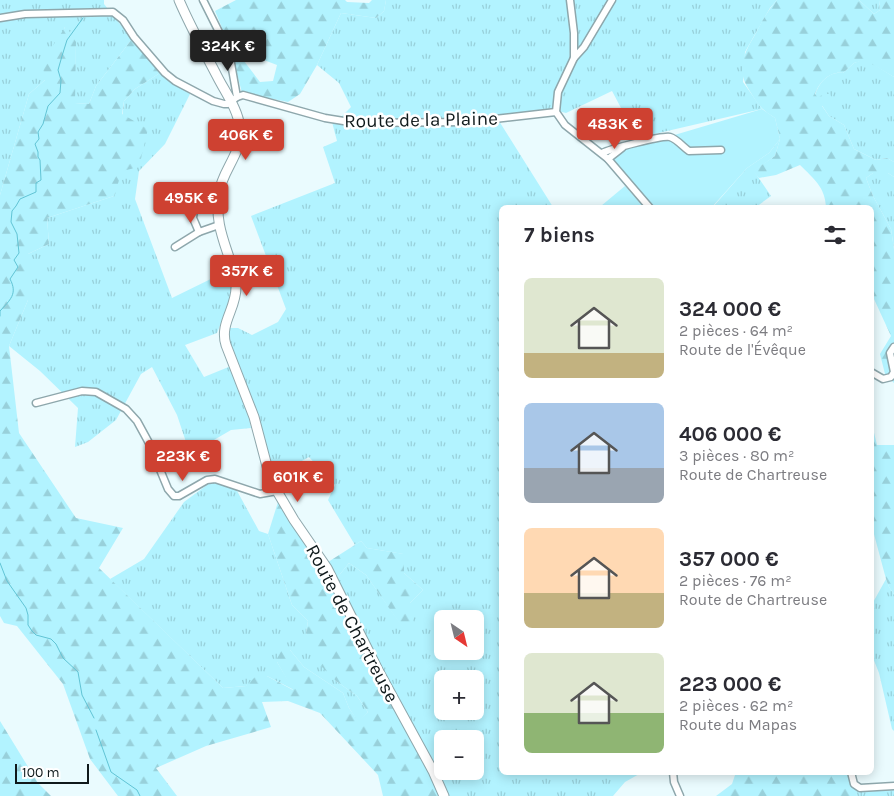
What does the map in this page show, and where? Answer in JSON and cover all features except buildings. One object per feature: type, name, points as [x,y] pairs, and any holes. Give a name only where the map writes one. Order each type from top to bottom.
[{"type":"main road","name":"Route de Chartreuse","points":[[179,0],[234,99],[240,134],[236,153],[219,192],[219,225],[236,286],[235,297],[224,324],[224,340],[254,417],[268,470],[277,491],[294,520],[327,568],[379,672],[433,771],[444,796]]},
{"type":"street","points":[[203,0],[229,52],[234,99]]},
{"type":"street","points":[[570,0],[574,32],[574,58]]},
{"type":"street","points":[[612,0],[581,52],[574,58],[558,92],[556,112],[565,124],[608,158],[647,205]]},
{"type":"street","name":"Route de la Plaine","points":[[0,18],[24,14],[113,12],[123,20],[134,37],[170,77],[213,101],[224,104],[228,104],[234,99],[243,96],[325,118],[356,123],[468,122],[556,112]]},
{"type":"street","points":[[602,153],[614,148],[622,148],[665,136],[673,138],[689,151],[721,150]]},
{"type":"street","points":[[608,158],[622,148]]},
{"type":"street","points":[[194,209],[193,218],[199,232]]},
{"type":"street","points":[[175,247],[199,232],[219,225]]},
{"type":"street","points":[[874,374],[883,379],[891,377],[894,372],[890,353],[894,347]]},
{"type":"street","points":[[36,403],[82,391],[96,392],[126,409],[137,421],[149,443],[168,489],[174,496],[179,496],[206,480],[215,478],[260,494],[277,491]]},
{"type":"street","points":[[673,775],[677,795]]},
{"type":"street","points":[[852,775],[854,784],[860,788],[894,786]]},
{"type":"green space","points":[[0,0],[104,0],[104,4],[132,39],[96,86],[89,104],[74,103],[76,43],[65,27],[45,80],[29,94],[0,195]]},
{"type":"green space","points":[[236,0],[345,0],[347,2],[369,3],[372,0],[386,0],[384,11],[376,18],[341,13],[317,65],[300,94],[288,102],[242,93],[233,58],[244,61],[260,82],[273,81],[277,65],[230,47],[215,11]]},
{"type":"green space","points":[[386,0],[777,0],[770,8],[745,52],[743,82],[762,109],[637,138],[612,91],[566,113],[550,109],[468,119],[339,119],[351,107],[339,83],[317,65],[341,13],[376,18],[384,11]]},
{"type":"green space","points":[[777,0],[859,0],[874,14],[880,10],[879,0],[894,0],[894,77],[865,60],[854,63],[843,73],[834,74],[826,78],[819,85],[815,94],[818,98],[823,94],[830,94],[832,99],[822,106],[829,116],[844,125],[854,149],[876,160],[887,158],[894,162],[894,177],[888,173],[873,173],[866,178],[873,196],[891,229],[894,249],[894,383],[885,374],[880,354],[891,336],[874,299],[874,205],[826,205],[821,189],[800,165],[776,175],[759,178],[753,171],[775,156],[780,139],[775,118],[767,113],[756,101],[746,85],[742,70],[747,48]]},
{"type":"green space","points":[[859,0],[879,0],[880,10],[874,14]]},
{"type":"green space","points":[[66,26],[76,42],[75,103],[89,104],[96,86],[132,39],[160,73],[135,89],[124,101],[122,114],[148,129],[139,167],[122,171],[114,196],[47,218],[49,244],[28,254],[28,300],[9,346],[19,433],[76,518],[123,528],[99,568],[223,688],[246,686],[257,675],[267,676],[293,690],[277,662],[277,648],[290,650],[304,667],[343,693],[349,708],[358,721],[368,712],[357,696],[336,681],[319,664],[306,633],[308,621],[292,605],[268,534],[278,502],[325,564],[361,541],[367,548],[404,554],[404,573],[423,590],[410,603],[415,629],[405,631],[366,575],[349,563],[337,578],[442,796],[383,796],[378,775],[320,713],[288,701],[262,702],[271,727],[206,746],[156,768],[177,796],[118,796],[90,759],[63,684],[17,626],[4,623],[0,616],[0,195],[29,94],[45,80],[42,62]]},
{"type":"green space","points":[[865,59],[894,77],[894,162],[887,158],[876,160],[854,149],[844,125],[829,116],[815,95],[825,78],[833,74],[843,73],[854,63]]},
{"type":"green space","points":[[160,73],[190,94],[165,144],[139,171],[135,199],[172,298],[221,274],[228,268],[233,293],[217,333],[185,345],[204,377],[231,366],[251,428],[231,430],[190,454],[177,415],[152,367],[141,374],[116,420],[88,442],[75,447],[78,408],[40,371],[9,346],[28,300],[28,254],[49,244],[47,218],[114,196],[124,101],[135,89]]},
{"type":"green space","points":[[762,109],[775,118],[780,139],[769,153],[747,168],[714,205],[650,205],[613,164],[613,159],[624,150]]},
{"type":"green space","points":[[499,121],[552,205],[499,205],[499,775],[637,775],[625,782],[613,796],[442,796],[434,780],[484,780],[484,730],[434,730],[434,779],[337,578],[349,563],[366,575],[405,630],[410,603],[423,590],[404,573],[403,554],[367,548],[361,541],[355,545],[328,500],[335,485],[309,457],[273,477],[229,342],[228,328],[238,328],[252,335],[278,322],[286,309],[251,216],[335,183],[323,147],[337,141],[332,122],[355,125]]},
{"type":"green space","points":[[780,139],[775,156],[754,171],[771,196],[759,205],[715,205],[747,168],[769,153]]},
{"type":"green space","points":[[873,173],[888,173],[894,177],[894,249],[891,229],[873,196],[866,178]]},
{"type":"green space","points":[[625,186],[642,205],[602,205]]},
{"type":"green space","points":[[874,432],[877,445],[894,445],[894,594],[886,579],[874,534]]},
{"type":"green space","points":[[211,482],[236,489],[259,531],[268,534],[292,605],[308,621],[306,633],[336,681],[357,696],[368,712],[358,722],[349,708],[343,693],[304,667],[290,650],[277,662],[294,690],[267,676],[246,686],[223,688],[110,579],[144,559],[184,502]]},
{"type":"green space","points":[[886,579],[894,594],[894,731],[874,660],[874,601]]},
{"type":"green space","points":[[0,721],[38,783],[51,796],[0,796]]},
{"type":"green space","points":[[735,775],[853,775],[857,796],[716,796],[732,784]]},
{"type":"green space","points":[[894,790],[894,796],[857,796],[855,791]]},
{"type":"waterway","points":[[0,316],[0,311],[12,296],[13,289],[10,279],[18,267],[14,260],[19,253],[17,234],[11,222],[12,211],[20,199],[36,192],[36,183],[41,180],[40,160],[35,144],[39,139],[38,132],[43,124],[48,106],[60,93],[61,80],[58,70],[67,40],[83,18]]},
{"type":"waterway","points":[[0,563],[7,581],[26,608],[28,625],[32,631],[36,635],[51,639],[56,644],[63,658],[78,672],[82,695],[94,718]]},
{"type":"waterway","points":[[96,730],[111,772],[137,790],[140,796]]}]
